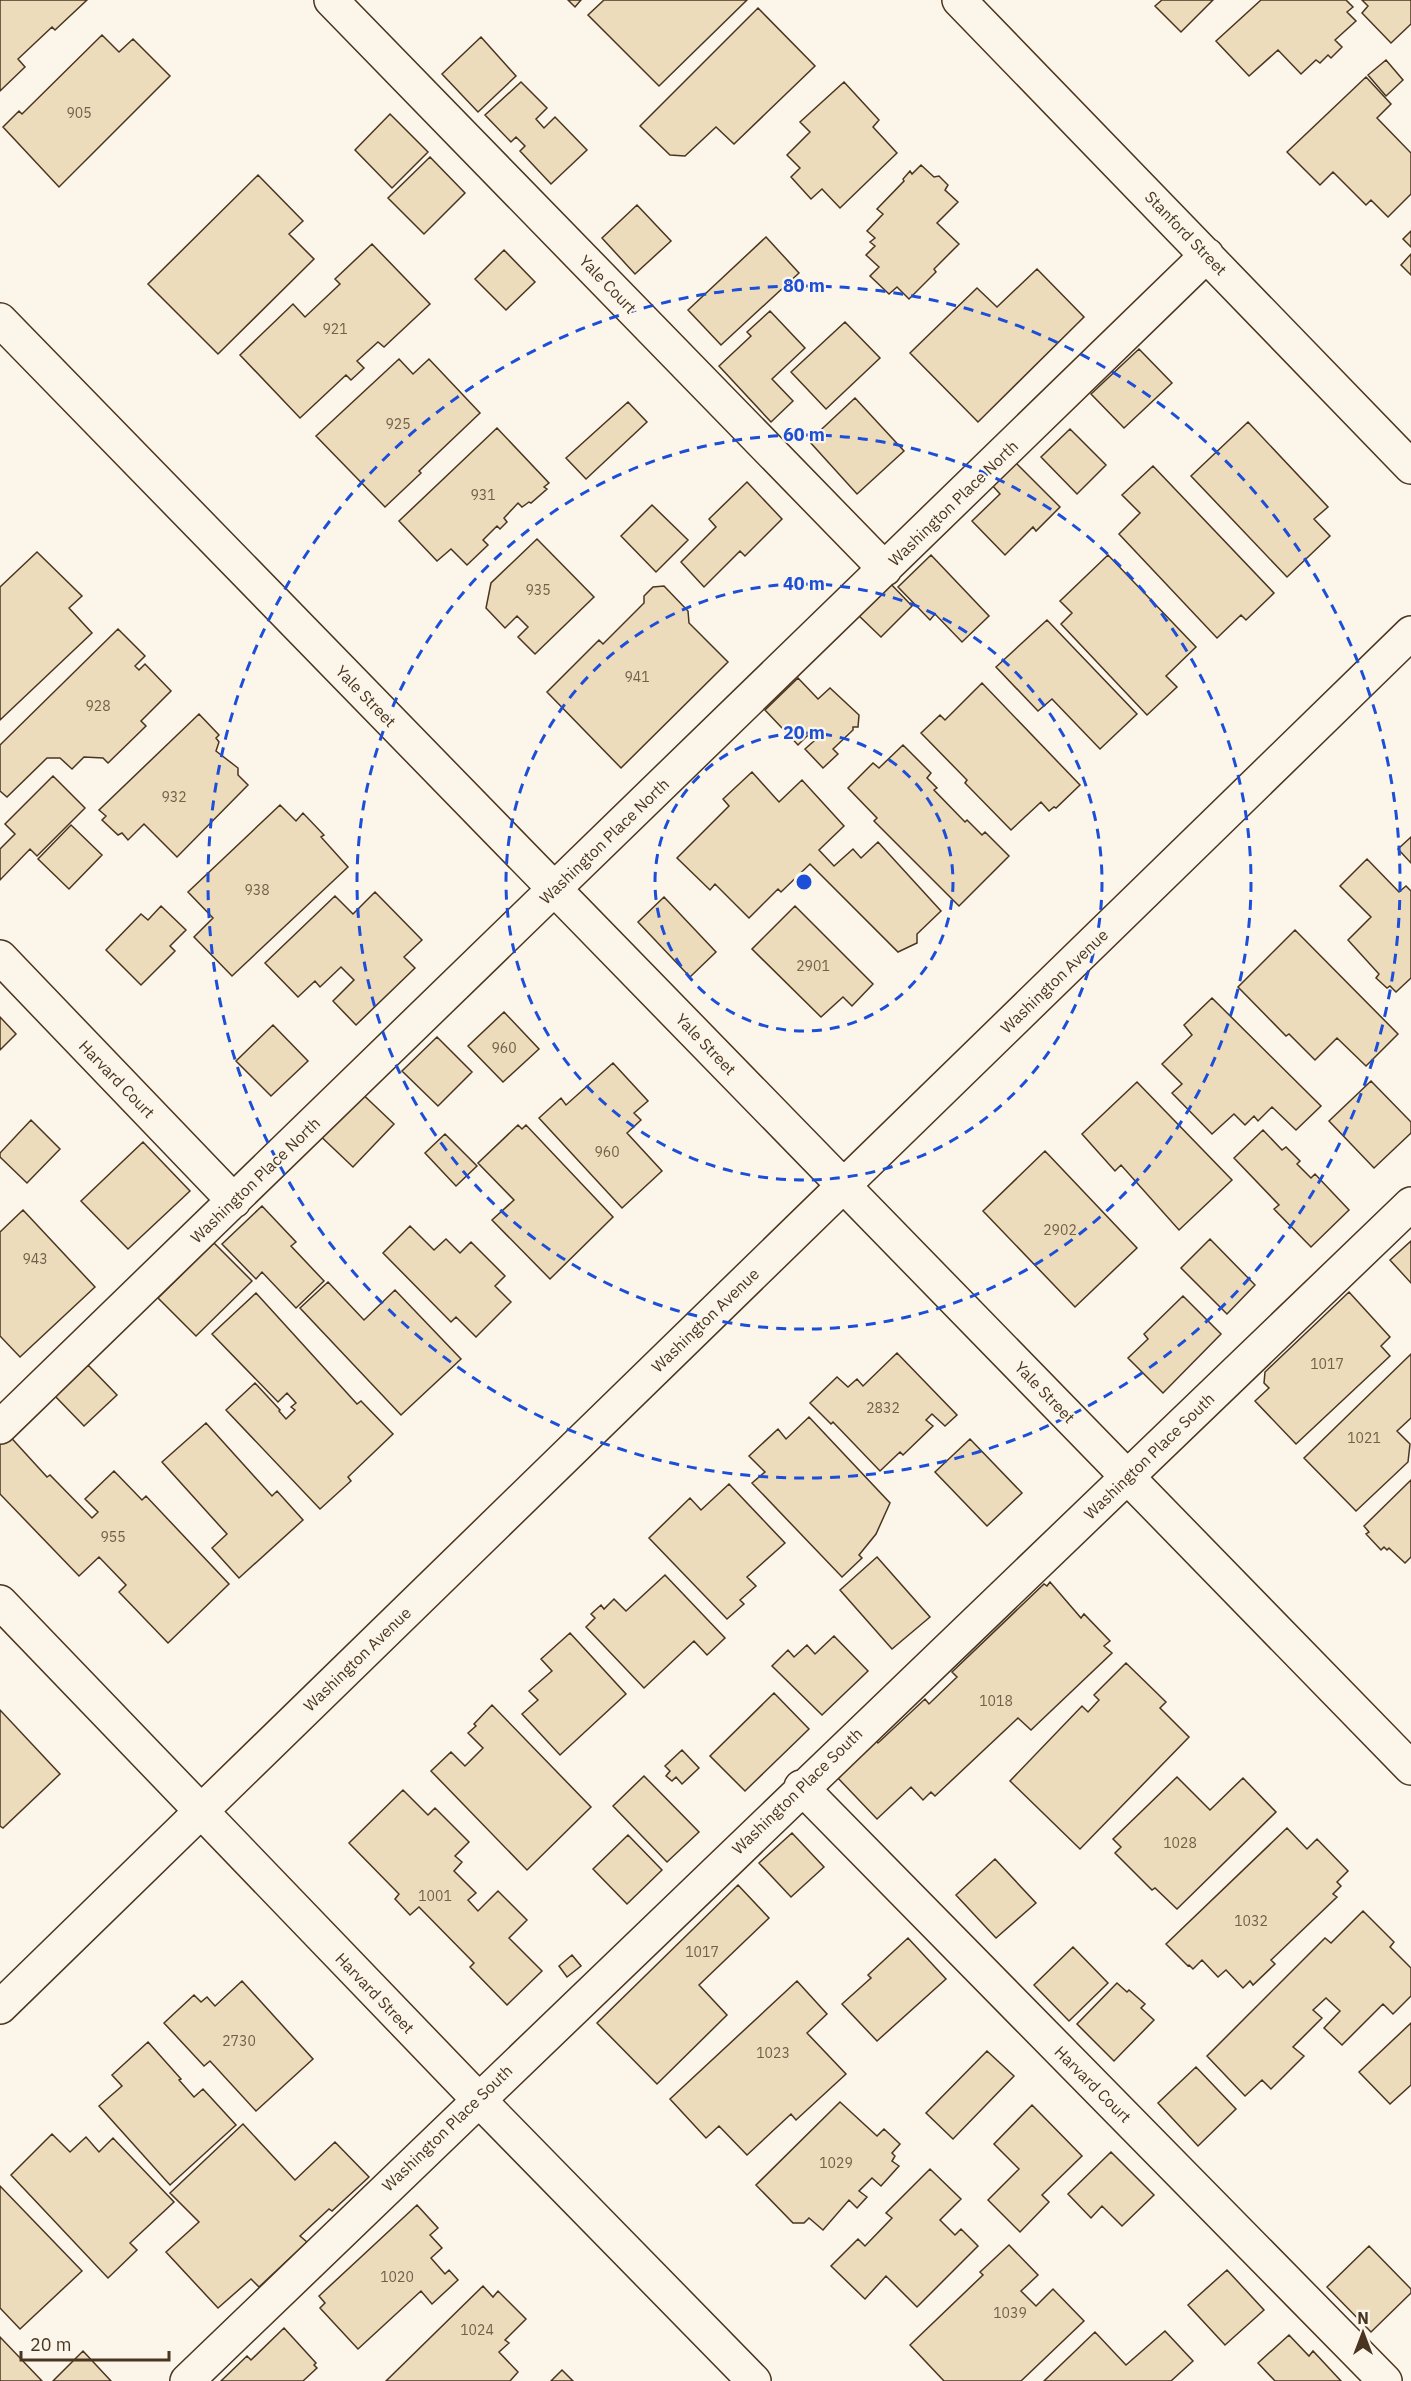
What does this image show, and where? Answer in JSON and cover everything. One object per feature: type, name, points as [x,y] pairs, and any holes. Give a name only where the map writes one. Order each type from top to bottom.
[{"type":"street","name":"Yale Court","points":[[331,0],[885,568]]},
{"type":"street","name":"Stanford Street","points":[[959,0],[1411,467]]},
{"type":"street","name":"Washington Place North","points":[[0,1428],[1208,255]]},
{"type":"street","name":"Yale Street","points":[[0,320],[1411,1768]]},
{"type":"street","name":"Washington Avenue","points":[[0,2007],[1411,633]]},
{"type":"street","name":"Harvard Court","points":[[0,957],[234,1201]]},
{"type":"street","name":"Washington Place South","points":[[187,2381],[801,1787],[1128,1477],[1411,1204]]},
{"type":"street","name":"Harvard Street","points":[[0,1602],[478,2099],[754,2381]]},
{"type":"street","name":"Harvard Court","points":[[801,1787],[1385,2381]]},
{"type":"building","points":[[0,0],[87,0],[55,30],[52,27],[18,59],[25,67],[0,91]]},
{"type":"building","points":[[568,0],[581,0],[575,7]]},
{"type":"building","points":[[604,0],[747,0],[659,86],[588,15]]},
{"type":"building","points":[[1162,0],[1213,0],[1181,32],[1155,6]]},
{"type":"building","points":[[1261,0],[1346,0],[1353,7],[1347,12],[1356,21],[1335,40],[1342,47],[1331,58],[1328,55],[1320,63],[1316,60],[1301,74],[1278,50],[1249,76],[1216,41]]},
{"type":"building","points":[[1362,0],[1411,0],[1411,24],[1391,43],[1362,13],[1368,6]]},
{"type":"building","points":[[758,8],[815,66],[734,144],[716,127],[685,156],[670,155],[640,126]]},
{"type":"building","points":[[102,35],[119,52],[133,39],[170,76],[59,187],[3,127],[19,111],[22,114]]},
{"type":"building","points":[[481,37],[516,76],[478,112],[442,74]]},
{"type":"building","points":[[1386,60],[1403,80],[1386,96],[1368,75]]},
{"type":"building","points":[[1366,77],[1391,104],[1377,118],[1411,153],[1411,194],[1388,217],[1371,200],[1366,205],[1333,172],[1320,185],[1287,152]]},
{"type":"building","points":[[521,82],[547,108],[536,119],[544,128],[555,117],[587,150],[551,184],[520,151],[525,146],[516,137],[511,142],[485,115]]},
{"type":"building","points":[[844,82],[879,120],[873,127],[897,153],[840,208],[822,189],[811,199],[791,177],[800,168],[787,155],[810,132],[800,122]]},
{"type":"building","points":[[390,114],[428,152],[392,188],[355,150]]},
{"type":"building","points":[[430,157],[465,193],[424,234],[388,198]]},
{"type":"building","points":[[921,165],[934,177],[939,176],[948,185],[945,190],[958,202],[937,223],[959,244],[934,269],[936,272],[909,299],[897,287],[889,294],[870,276],[879,267],[866,255],[875,246],[870,242],[875,238],[867,231],[883,214],[877,209],[904,181],[903,179],[910,171],[912,174]]},
{"type":"building","points":[[258,175],[303,221],[289,234],[314,259],[218,354],[148,284]]},
{"type":"building","points":[[637,205],[671,241],[635,274],[602,238]]},
{"type":"building","points":[[1411,231],[1411,247],[1403,239]]},
{"type":"building","points":[[766,237],[799,273],[721,345],[688,310]]},
{"type":"building","points":[[372,244],[430,304],[384,347],[378,342],[357,361],[364,368],[351,380],[346,375],[300,418],[240,355],[293,304],[305,317],[340,284],[335,279]]},
{"type":"building","points":[[504,250],[535,282],[506,310],[475,279]]},
{"type":"building","points":[[1411,254],[1411,275],[1401,265]]},
{"type":"building","points":[[1037,269],[1084,317],[978,422],[910,353],[977,288],[997,307]]},
{"type":"building","points":[[770,311],[805,348],[772,379],[793,401],[771,422],[719,366],[751,336],[747,332]]},
{"type":"building","points":[[845,322],[880,358],[826,409],[791,372]]},
{"type":"building","points":[[1139,349],[1172,383],[1124,428],[1091,394]]},
{"type":"building","points":[[399,359],[413,374],[429,359],[480,413],[385,507],[316,436]]},
{"type":"building","points":[[855,398],[904,451],[857,494],[809,441]]},
{"type":"building","points":[[628,402],[647,422],[586,479],[566,458]]},
{"type":"building","points":[[1248,422],[1328,507],[1314,519],[1330,536],[1287,577],[1191,476]]},
{"type":"building","points":[[497,428],[549,483],[544,487],[547,489],[531,503],[522,507],[518,503],[504,518],[507,522],[500,529],[497,526],[483,540],[488,545],[467,565],[451,549],[437,561],[399,521]]},
{"type":"building","points":[[1070,429],[1106,465],[1077,494],[1041,457]]},
{"type":"building","points":[[1014,461],[1060,507],[1036,531],[1033,527],[1005,555],[972,521],[1000,494],[991,484]]},
{"type":"building","points":[[1153,466],[1274,593],[1246,620],[1241,615],[1217,638],[1119,534],[1140,513],[1122,495]]},
{"type":"building","points":[[747,482],[782,519],[745,556],[740,551],[704,587],[681,562],[716,527],[709,519]]},
{"type":"building","points":[[652,505],[688,540],[656,572],[621,536]]},
{"type":"building","points":[[537,539],[594,597],[535,654],[518,637],[528,627],[517,616],[505,628],[486,608],[491,583]]},
{"type":"building","points":[[37,552],[82,596],[69,608],[92,633],[0,720],[0,587]]},
{"type":"building","points":[[931,555],[989,616],[962,642],[935,614],[930,620],[898,587]]},
{"type":"building","points":[[1108,555],[1196,647],[1166,676],[1177,687],[1147,715],[1061,624],[1072,613],[1060,601]]},
{"type":"building","points":[[887,580],[912,606],[881,637],[855,612]]},
{"type":"building","points":[[664,586],[688,611],[689,623],[728,662],[621,768],[547,692],[599,640],[603,644],[644,603],[644,596],[653,587]]},
{"type":"building","points":[[1047,620],[1137,714],[1100,749],[1052,699],[1038,711],[996,667]]},
{"type":"building","points":[[118,629],[145,656],[135,666],[139,670],[145,664],[171,691],[141,721],[146,726],[108,763],[103,758],[84,757],[72,769],[60,758],[47,758],[7,797],[0,791],[0,745]]},
{"type":"building","points":[[798,678],[818,699],[830,688],[859,715],[858,727],[853,727],[853,730],[833,749],[838,754],[823,768],[805,749],[814,741],[808,735],[798,745],[765,710]]},
{"type":"building","points":[[982,683],[1080,785],[1056,808],[1049,811],[1041,802],[1011,830],[921,733],[940,715],[945,720]]},
{"type":"building","points":[[199,714],[219,735],[216,738],[219,742],[216,751],[238,768],[238,775],[248,785],[177,857],[144,824],[128,840],[122,833],[118,835],[102,820],[106,816],[99,810]]},
{"type":"building","points":[[903,745],[931,773],[927,778],[937,788],[934,790],[965,822],[967,820],[982,835],[985,832],[1009,856],[959,906],[874,821],[877,818],[848,788],[873,763],[879,768]]},
{"type":"building","points":[[752,772],[779,802],[802,780],[844,826],[819,850],[834,866],[853,849],[861,858],[878,842],[941,911],[917,934],[917,943],[898,952],[810,864],[781,892],[778,889],[749,918],[715,884],[710,890],[677,858],[729,806],[723,799]]},
{"type":"building","points":[[53,776],[85,808],[37,856],[30,849],[0,880],[0,849],[15,834],[5,824]]},
{"type":"building","points":[[280,805],[296,821],[303,813],[324,835],[321,837],[348,867],[232,976],[194,937],[213,918],[188,892]]},
{"type":"building","points":[[71,825],[102,855],[69,889],[38,859]]},
{"type":"building","points":[[1411,837],[1411,863],[1398,849]]},
{"type":"building","points":[[1367,859],[1399,892],[1406,886],[1411,891],[1411,978],[1396,992],[1390,986],[1387,988],[1376,978],[1379,974],[1348,940],[1371,917],[1340,886]]},
{"type":"building","points":[[375,892],[422,940],[404,957],[415,968],[356,1025],[333,1001],[354,980],[341,967],[320,987],[315,981],[298,997],[265,963],[335,896],[353,914]]},
{"type":"building","points":[[664,897],[716,952],[690,977],[638,922]]},
{"type":"building","points":[[161,906],[186,930],[170,946],[175,951],[141,985],[106,950],[141,914],[148,920]]},
{"type":"building","points":[[795,906],[873,984],[852,1006],[843,997],[821,1017],[752,949]]},
{"type":"building","points":[[1295,930],[1398,1034],[1366,1066],[1337,1038],[1315,1060],[1289,1034],[1286,1036],[1238,987]]},
{"type":"building","points":[[1212,998],[1321,1106],[1296,1130],[1272,1107],[1258,1121],[1254,1116],[1245,1125],[1234,1114],[1212,1134],[1172,1093],[1182,1084],[1162,1064],[1192,1035],[1184,1025]]},
{"type":"building","points":[[504,1012],[539,1049],[503,1082],[468,1046]]},
{"type":"building","points":[[0,1017],[16,1034],[0,1050]]},
{"type":"building","points":[[273,1025],[308,1061],[271,1096],[236,1061]]},
{"type":"building","points":[[437,1037],[472,1072],[438,1106],[402,1071]]},
{"type":"building","points":[[613,1063],[648,1101],[634,1113],[641,1120],[627,1133],[662,1171],[622,1208],[539,1118],[561,1098],[566,1105]]},
{"type":"building","points":[[1371,1081],[1411,1122],[1411,1133],[1374,1168],[1329,1121]]},
{"type":"building","points":[[1137,1082],[1232,1180],[1179,1230],[1121,1165],[1115,1171],[1082,1134]]},
{"type":"building","points":[[355,1087],[394,1124],[353,1167],[313,1129]]},
{"type":"building","points":[[31,1120],[60,1149],[27,1183],[0,1157],[0,1153]]},
{"type":"building","points":[[518,1125],[522,1129],[526,1125],[613,1217],[550,1279],[492,1220],[514,1200],[478,1163]]},
{"type":"building","points":[[1263,1130],[1282,1150],[1286,1147],[1300,1161],[1297,1164],[1311,1178],[1315,1174],[1349,1210],[1311,1247],[1274,1209],[1279,1205],[1234,1158]]},
{"type":"building","points":[[445,1134],[477,1166],[456,1186],[425,1153]]},
{"type":"building","points":[[143,1142],[190,1191],[128,1249],[81,1201]]},
{"type":"building","points":[[1045,1151],[1137,1248],[1075,1307],[983,1211]]},
{"type":"building","points":[[262,1206],[296,1242],[291,1246],[324,1281],[296,1308],[262,1272],[256,1279],[222,1244]]},
{"type":"building","points":[[23,1210],[95,1287],[20,1357],[0,1336],[0,1232]]},
{"type":"building","points":[[410,1226],[434,1250],[446,1239],[460,1253],[471,1242],[505,1276],[495,1286],[511,1302],[476,1337],[456,1317],[451,1322],[383,1253]]},
{"type":"building","points":[[1210,1239],[1255,1285],[1227,1314],[1181,1268]]},
{"type":"building","points":[[1411,1241],[1411,1283],[1390,1260]]},
{"type":"building","points":[[214,1243],[252,1281],[196,1336],[158,1298]]},
{"type":"building","points":[[328,1282],[364,1320],[395,1290],[461,1359],[401,1415],[300,1308]]},
{"type":"building","points":[[1349,1292],[1390,1337],[1381,1346],[1390,1356],[1296,1444],[1255,1401],[1269,1388],[1264,1383],[1265,1372]]},
{"type":"building","points":[[256,1293],[357,1404],[361,1401],[393,1434],[348,1477],[351,1481],[320,1509],[226,1410],[255,1383],[286,1419],[295,1410],[291,1407],[296,1403],[287,1393],[278,1402],[212,1334]]},
{"type":"building","points":[[1183,1296],[1221,1334],[1163,1393],[1128,1358],[1148,1339],[1144,1334]]},
{"type":"building","points":[[897,1353],[957,1415],[945,1426],[932,1414],[926,1420],[933,1426],[903,1455],[900,1452],[880,1471],[833,1422],[831,1424],[810,1403],[837,1377],[848,1387],[857,1379],[863,1386]]},
{"type":"building","points":[[1411,1354],[1411,1418],[1397,1431],[1410,1444],[1408,1462],[1356,1511],[1304,1458]]},
{"type":"building","points":[[88,1365],[117,1395],[84,1426],[55,1396]]},
{"type":"building","points":[[809,1417],[890,1503],[876,1534],[859,1555],[862,1558],[842,1577],[752,1483],[765,1472],[749,1456],[778,1429],[786,1439]]},
{"type":"building","points":[[206,1423],[272,1496],[277,1491],[303,1520],[239,1578],[212,1548],[227,1534],[162,1462]]},
{"type":"building","points":[[5,1431],[47,1477],[50,1475],[92,1518],[98,1512],[85,1499],[114,1471],[142,1500],[146,1496],[229,1584],[168,1643],[119,1592],[126,1585],[99,1557],[79,1576],[0,1494],[0,1435]]},
{"type":"building","points":[[970,1439],[1022,1493],[987,1526],[935,1472]]},
{"type":"building","points":[[1411,1480],[1411,1557],[1405,1563],[1389,1548],[1387,1550],[1384,1547],[1381,1550],[1366,1534],[1369,1532],[1364,1526]]},
{"type":"building","points":[[729,1484],[785,1543],[747,1577],[756,1586],[740,1600],[744,1604],[727,1619],[649,1538],[690,1498],[701,1510]]},
{"type":"building","points":[[877,1557],[930,1617],[892,1649],[840,1590]]},
{"type":"building","points":[[665,1575],[725,1638],[707,1655],[694,1641],[644,1688],[586,1627],[595,1618],[591,1614],[601,1605],[604,1609],[614,1599],[626,1611]]},
{"type":"building","points":[[1050,1582],[1081,1618],[1084,1614],[1110,1641],[1104,1646],[1112,1653],[1031,1730],[1018,1718],[935,1796],[931,1792],[923,1800],[911,1787],[877,1819],[836,1776],[875,1739],[878,1743],[925,1699],[929,1704],[957,1677],[952,1672],[1044,1584],[1047,1586]]},
{"type":"building","points":[[570,1633],[626,1694],[560,1755],[522,1714],[538,1700],[529,1691],[552,1671],[541,1659]]},
{"type":"building","points":[[834,1636],[868,1671],[822,1715],[772,1666],[788,1650],[794,1657],[807,1645],[815,1654]]},
{"type":"building","points":[[1126,1663],[1166,1702],[1160,1708],[1189,1737],[1080,1849],[1010,1781],[1082,1706],[1088,1712],[1099,1700],[1094,1695]]},
{"type":"building","points":[[774,1693],[809,1729],[745,1791],[710,1756]]},
{"type":"building","points":[[492,1705],[591,1807],[527,1870],[431,1771],[451,1752],[465,1766],[483,1748],[468,1733]]},
{"type":"building","points":[[0,1710],[60,1774],[3,1828],[0,1826]]},
{"type":"building","points":[[682,1750],[699,1768],[682,1784],[676,1777],[672,1781],[666,1776],[670,1771],[665,1766]]},
{"type":"building","points":[[644,1776],[699,1832],[667,1862],[613,1806]]},
{"type":"building","points":[[1177,1777],[1210,1810],[1243,1778],[1276,1812],[1177,1909],[1155,1888],[1152,1890],[1115,1853],[1121,1847],[1113,1839]]},
{"type":"building","points":[[403,1790],[428,1815],[435,1808],[469,1842],[455,1856],[462,1862],[454,1871],[476,1893],[468,1900],[478,1911],[498,1891],[527,1920],[509,1938],[542,1971],[507,2005],[470,1967],[474,1963],[419,1907],[410,1915],[395,1899],[399,1894],[349,1843]]},
{"type":"building","points":[[1287,1828],[1307,1849],[1317,1839],[1348,1871],[1337,1882],[1341,1886],[1333,1894],[1337,1897],[1271,1960],[1275,1964],[1253,1985],[1250,1981],[1243,1988],[1226,1970],[1218,1977],[1202,1960],[1193,1969],[1188,1966],[1166,1944]]},
{"type":"building","points":[[792,1833],[824,1867],[791,1897],[759,1863]]},
{"type":"building","points":[[628,1835],[662,1870],[627,1904],[593,1869]]},
{"type":"building","points":[[995,1859],[1036,1903],[996,1938],[956,1895]]},
{"type":"building","points":[[738,1885],[769,1918],[699,1985],[727,2015],[657,2084],[597,2023]]},
{"type":"building","points":[[1363,1911],[1394,1942],[1390,1947],[1411,1968],[1411,1996],[1393,2014],[1383,2004],[1342,2045],[1324,2028],[1340,2011],[1326,1998],[1313,2010],[1322,2018],[1293,2047],[1304,2056],[1271,2089],[1262,2080],[1245,2096],[1207,2056],[1325,1938],[1331,1943]]},
{"type":"building","points":[[908,1938],[946,1979],[877,2041],[842,2004],[871,1978],[868,1975]]},
{"type":"building","points":[[1073,1947],[1108,1983],[1069,2021],[1034,1985]]},
{"type":"building","points":[[572,1955],[581,1966],[567,1977],[559,1966]]},
{"type":"building","points":[[242,1981],[313,2059],[256,2111],[210,2061],[204,2066],[164,2023],[194,1995],[201,2002],[207,1997],[215,2006]]},
{"type":"building","points":[[797,1981],[827,2014],[807,2033],[846,2074],[796,2120],[791,2114],[747,2155],[719,2126],[706,2138],[670,2099]]},
{"type":"building","points":[[1117,1983],[1145,2004],[1141,2008],[1154,2020],[1114,2061],[1077,2024]]},
{"type":"building","points":[[1411,2023],[1411,2085],[1390,2104],[1359,2072]]},
{"type":"building","points":[[148,2042],[194,2097],[203,2089],[236,2125],[170,2185],[99,2106],[122,2086],[112,2075]]},
{"type":"building","points":[[987,2051],[1014,2076],[953,2139],[926,2113]]},
{"type":"building","points":[[1196,2067],[1236,2109],[1198,2146],[1158,2103]]},
{"type":"building","points":[[840,2102],[877,2136],[884,2129],[900,2144],[892,2153],[895,2156],[892,2161],[899,2166],[881,2186],[872,2178],[859,2191],[867,2197],[857,2208],[849,2200],[823,2230],[809,2218],[804,2223],[793,2223],[756,2185]]},
{"type":"building","points":[[1032,2105],[1082,2156],[1042,2195],[1049,2202],[1020,2232],[988,2200],[1019,2169],[994,2144]]},
{"type":"building","points":[[243,2124],[295,2180],[335,2142],[369,2177],[300,2236],[307,2242],[259,2287],[251,2279],[218,2308],[166,2252],[199,2222],[170,2193]]},
{"type":"building","points":[[52,2134],[70,2152],[86,2137],[99,2152],[113,2138],[174,2202],[130,2243],[137,2250],[108,2278],[11,2175]]},
{"type":"building","points":[[1111,2152],[1154,2195],[1122,2226],[1102,2206],[1091,2218],[1068,2194]]},
{"type":"building","points":[[930,2169],[961,2199],[940,2220],[955,2235],[961,2229],[978,2246],[917,2307],[886,2276],[865,2299],[831,2266],[858,2239],[865,2246],[892,2218],[886,2213]]},
{"type":"building","points":[[0,2186],[82,2271],[20,2329],[0,2308]]},
{"type":"building","points":[[417,2205],[438,2228],[430,2235],[442,2248],[431,2258],[445,2274],[449,2270],[458,2280],[432,2304],[421,2291],[358,2349],[320,2308],[325,2303],[319,2296]]},
{"type":"building","points":[[1009,2245],[1038,2275],[1021,2291],[1036,2306],[1053,2289],[1084,2321],[1021,2381],[944,2381],[910,2345],[983,2275],[980,2272]]},
{"type":"building","points":[[1369,2246],[1411,2289],[1411,2293],[1371,2332],[1327,2287]]},
{"type":"building","points":[[1227,2270],[1264,2310],[1225,2345],[1188,2305]]},
{"type":"building","points":[[483,2286],[493,2297],[498,2291],[526,2319],[505,2340],[509,2343],[499,2352],[518,2372],[510,2381],[386,2381]]},
{"type":"building","points":[[284,2328],[316,2363],[314,2365],[317,2368],[303,2381],[221,2381],[247,2356],[251,2360]]},
{"type":"building","points":[[1165,2331],[1193,2361],[1171,2381],[1044,2381],[1095,2332],[1126,2365]]},
{"type":"building","points":[[1289,2335],[1309,2356],[1313,2351],[1341,2381],[1275,2381],[1258,2363]]},
{"type":"building","points":[[0,2337],[42,2381],[0,2381]]},
{"type":"building","points":[[83,2351],[111,2381],[53,2381]]},
{"type":"building","points":[[562,2370],[573,2381],[551,2381]]}]
